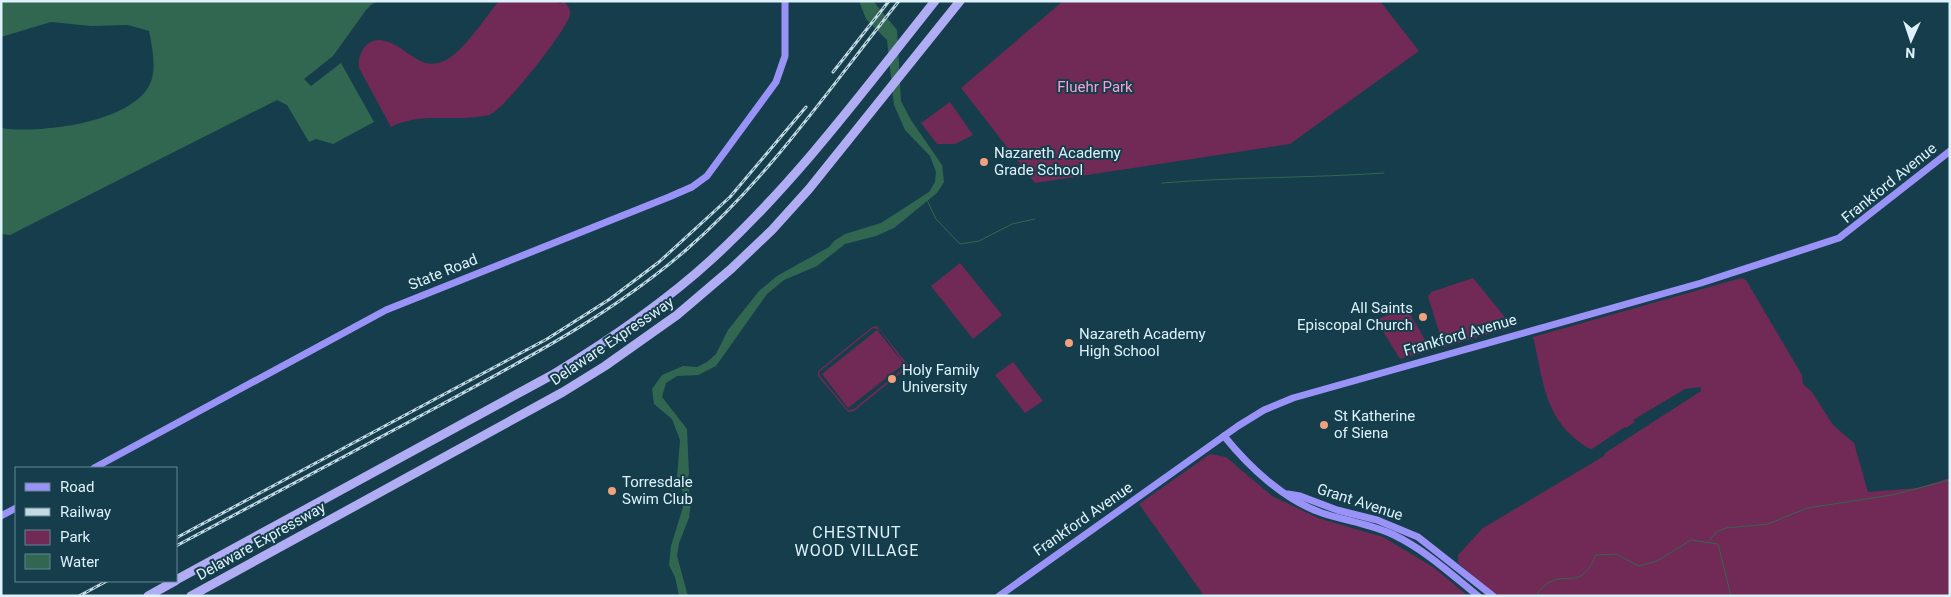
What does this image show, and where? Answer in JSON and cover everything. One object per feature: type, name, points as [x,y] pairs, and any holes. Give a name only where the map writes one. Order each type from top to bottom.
[{"type":"highway","name":"Delaware Expressway","points":[[178,580],[535,384],[611,337],[663,300],[712,259],[767,205],[827,136],[936,1]]},
{"type":"highway","name":"Delaware Expressway","points":[[191,596],[563,392],[645,339],[731,269],[789,211],[960,1]]},
{"type":"highway","name":"Delaware Expressway","points":[[148,596],[174,582]]},
{"type":"main road","name":"State Road","points":[[96,467],[403,302],[692,187],[714,168],[776,82],[785,56],[785,1]]},
{"type":"main road","name":"Frankford Avenue","points":[[1000,596],[1257,414],[1293,398],[1701,283],[1839,238],[1950,151]]},
{"type":"main road","name":"Grant Avenue","points":[[1224,436],[1254,470],[1288,494],[1296,502],[1316,511],[1396,536],[1431,558],[1478,596]]},
{"type":"main road","name":"Grant Avenue","points":[[1288,494],[1377,520],[1418,537],[1493,596]]},
{"type":"main road","points":[[1,516],[15,509]]},
{"type":"green space","points":[[499,1],[558,1],[560,4],[564,1],[570,15],[558,37],[533,70],[507,100],[489,115],[464,118],[426,118],[402,122],[391,127],[359,68],[360,57],[365,47],[373,41],[385,41],[420,61],[435,64],[444,61],[466,43]]},
{"type":"green space","name":"Fluehr Park","points":[[1063,1],[1380,1],[1419,51],[1290,144],[1035,183],[961,88]]},
{"type":"green space","points":[[950,102],[973,135],[955,144],[937,144],[921,123]]},
{"type":"green space","points":[[960,263],[1002,315],[973,339],[931,286]]},
{"type":"green space","points":[[1473,278],[1513,327],[1444,347],[1428,297],[1431,292]]},
{"type":"green space","points":[[1741,278],[1746,280],[1802,375],[1803,384],[1812,392],[1833,425],[1854,443],[1868,492],[1917,488],[1950,478],[1950,596],[1497,596],[1458,563],[1458,555],[1483,528],[1604,456],[1605,453],[1701,391],[1701,387],[1685,389],[1633,420],[1635,422],[1592,449],[1588,448],[1562,426],[1554,413],[1548,400],[1533,337]]},
{"type":"green space","points":[[1407,307],[1430,351],[1400,359],[1376,320]]},
{"type":"green space","points":[[877,326],[908,365],[912,364],[854,411],[848,412],[818,376],[818,371],[872,327]],"holes":[[[873,328],[879,329],[906,366],[854,409],[848,410],[820,376],[819,372]]]},
{"type":"green space","points":[[877,330],[904,364],[848,408],[822,374]]},
{"type":"green space","points":[[1013,362],[1043,401],[1025,413],[995,375]]},
{"type":"green space","points":[[1210,454],[1226,457],[1272,496],[1318,518],[1383,537],[1433,567],[1468,596],[1204,596],[1139,504]]},
{"type":"water","points":[[1,1],[379,1],[372,4],[366,10],[333,56],[304,79],[311,86],[341,63],[374,122],[333,144],[316,139],[309,142],[287,105],[277,100],[10,235],[1,234],[1,128],[37,129],[60,127],[105,117],[124,108],[140,97],[150,84],[154,65],[149,31],[128,25],[91,26],[51,22],[1,37]]},
{"type":"water","points":[[859,1],[873,1],[897,30],[901,101],[911,120],[942,165],[944,182],[937,193],[894,228],[876,236],[845,244],[817,266],[784,280],[767,294],[716,366],[698,375],[677,376],[666,383],[662,397],[687,429],[689,474],[687,480],[691,501],[689,518],[679,543],[677,556],[688,596],[679,596],[675,577],[669,565],[671,546],[683,507],[683,493],[677,477],[680,440],[672,419],[654,404],[652,389],[662,375],[683,366],[697,367],[707,362],[716,354],[728,330],[759,291],[777,276],[829,247],[834,241],[845,234],[881,223],[929,192],[935,182],[936,172],[930,156],[905,130],[894,105],[887,40],[866,19]]},
{"type":"waterway","points":[[1162,183],[1384,173]]},
{"type":"waterway","points":[[927,200],[936,219],[960,244],[979,241],[1012,224],[1035,219]]},
{"type":"waterway","points":[[1710,540],[1716,532],[1726,528],[1768,524],[1807,508],[1892,495],[1950,480]]},
{"type":"waterway","points":[[1536,596],[1546,584],[1554,580],[1579,577],[1585,573],[1596,555],[1616,554],[1639,566],[1657,561],[1691,540],[1718,544],[1731,596]]},
{"type":"waterway","points":[[1499,595],[1505,596]]},
{"type":"railway","points":[[833,72],[889,1]]},
{"type":"railway","points":[[178,545],[502,372],[566,335],[628,295],[686,250],[745,193],[798,130],[899,1]]},
{"type":"railway","points":[[178,537],[547,339],[610,299],[659,262],[730,197],[806,107]]},
{"type":"railway","points":[[79,596],[105,582]]},
{"type":"place","name":"Nazareth Academy Grade School","points":[[984,162]]},
{"type":"place","name":"All Saints Episcopal Church","points":[[1423,317]]},
{"type":"place","name":"Nazareth Academy High School","points":[[1069,343]]},
{"type":"place","name":"Holy Family University","points":[[892,379]]},
{"type":"place","name":"St Katherine of Siena","points":[[1324,425]]},
{"type":"place","name":"Torresdale Swim Club","points":[[612,491]]},
{"type":"district","name":"CHESTNUT WOOD VILLAGE","points":[[857,541]]}]
